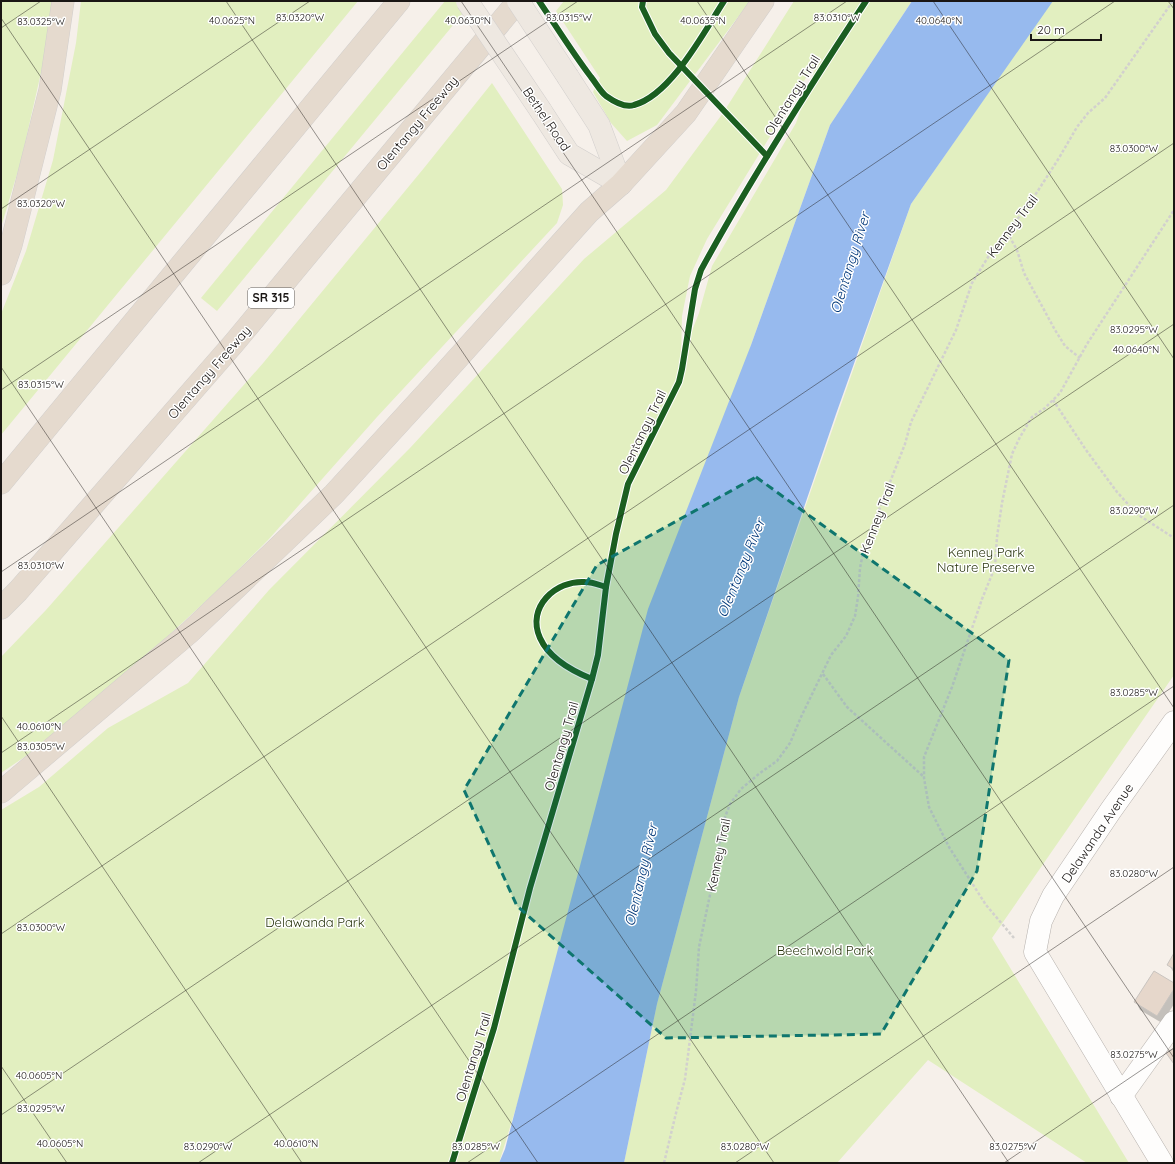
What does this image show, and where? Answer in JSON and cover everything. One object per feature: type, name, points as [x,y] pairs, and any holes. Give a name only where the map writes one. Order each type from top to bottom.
[{"type":"highway","points":[[1,274],[11,245],[50,90],[63,1]]},
{"type":"highway","points":[[1,483],[399,1]]},
{"type":"highway","name":"Olentangy Freeway","points":[[1,608],[18,591],[234,343],[518,1]]},
{"type":"highway","points":[[1,792],[190,632],[334,494],[589,212],[621,184],[686,113],[763,1]]},
{"type":"main road","name":"Bethel Road","points":[[467,1],[569,154],[621,184]]},
{"type":"main road","points":[[518,1],[599,125],[621,184]]},
{"type":"street","name":"Delawanda Avenue","points":[[1034,952],[1041,921],[1054,896],[1174,722]]},
{"type":"street","points":[[1034,952],[1162,1163]]},
{"type":"street","points":[[1122,1096],[1174,1022]]},
{"type":"path","points":[[1034,952],[1012,936],[986,905],[949,846],[929,807],[924,778],[924,758],[952,687],[982,599],[995,567],[1002,503],[1012,454],[1032,417],[1045,408],[1060,393],[1087,344],[1174,210]]},
{"type":"path","points":[[1007,232],[1017,250],[1028,279],[1055,330],[1065,346],[1080,358]]},
{"type":"path","points":[[1053,400],[1086,450],[1117,492],[1137,514],[1174,538]]},
{"type":"path","points":[[823,674],[847,707],[924,778]]},
{"type":"highlighted area","points":[[756,477],[1009,660],[977,871],[881,1034],[666,1038],[517,906],[464,790],[597,565]]},
{"type":"green space","points":[[1,1],[52,1],[47,46],[21,161],[1,227]]},
{"type":"green space","points":[[81,1],[358,1],[1,435],[1,314],[26,251],[53,160],[76,43]]},
{"type":"green space","points":[[445,1],[473,1],[217,311],[201,298]]},
{"type":"green space","points":[[564,1],[750,1],[657,125],[627,141],[611,123],[593,92],[600,78],[556,11]]},
{"type":"green space","name":"Delawanda Park","points":[[794,1],[912,1],[830,125],[751,345],[499,1163],[1,1163],[1,810],[39,787],[108,728],[188,683],[269,590],[410,448],[584,259],[666,190],[723,113]],"holes":[[[820,55],[796,123],[712,266],[699,313],[681,359],[682,316],[690,276],[707,239]]]},
{"type":"green space","name":"Kenney Park Nature Preserve","points":[[1052,1],[1174,1],[1174,675],[992,938],[1129,1163],[1087,1163],[928,1060],[837,1163],[624,1163],[657,1004],[739,697],[911,204]]},
{"type":"green space","points":[[492,83],[562,189],[563,205],[557,223],[377,417],[269,539],[221,587],[140,662],[26,756],[1,773],[1,657],[46,610],[264,362]]},
{"type":"water","name":"Olentangy River","points":[[912,1],[1053,1],[911,204],[836,414],[739,697],[657,1004],[624,1163],[499,1163],[505,1149],[648,609],[751,345],[830,125]]},
{"type":"building","points":[[1174,953],[1174,969],[1167,965]]},
{"type":"building","points":[[1154,971],[1174,983],[1174,989],[1157,1016],[1134,1002]]},
{"type":"building","points":[[1174,1048],[1174,1064],[1166,1053]]},
{"type":"cycle path","points":[[539,1],[577,58],[602,92],[616,102],[627,106],[634,105],[648,99],[661,89],[685,61],[724,1]]},
{"type":"cycle path","points":[[643,1],[642,7],[655,34],[669,53],[767,156]]},
{"type":"cycle path","name":"Olentangy Trail","points":[[452,1163],[494,1028],[530,888],[592,679],[598,655],[606,587],[616,534],[628,484],[679,382],[695,289],[701,270],[780,134],[866,1]]},
{"type":"cycle path","points":[[592,679],[569,668],[549,652],[540,638],[537,627],[537,616],[540,606],[546,598],[554,591],[564,586],[585,582],[606,587]]},
{"type":"park label","name":"Beechwold Park","points":[[825,950]]}]
